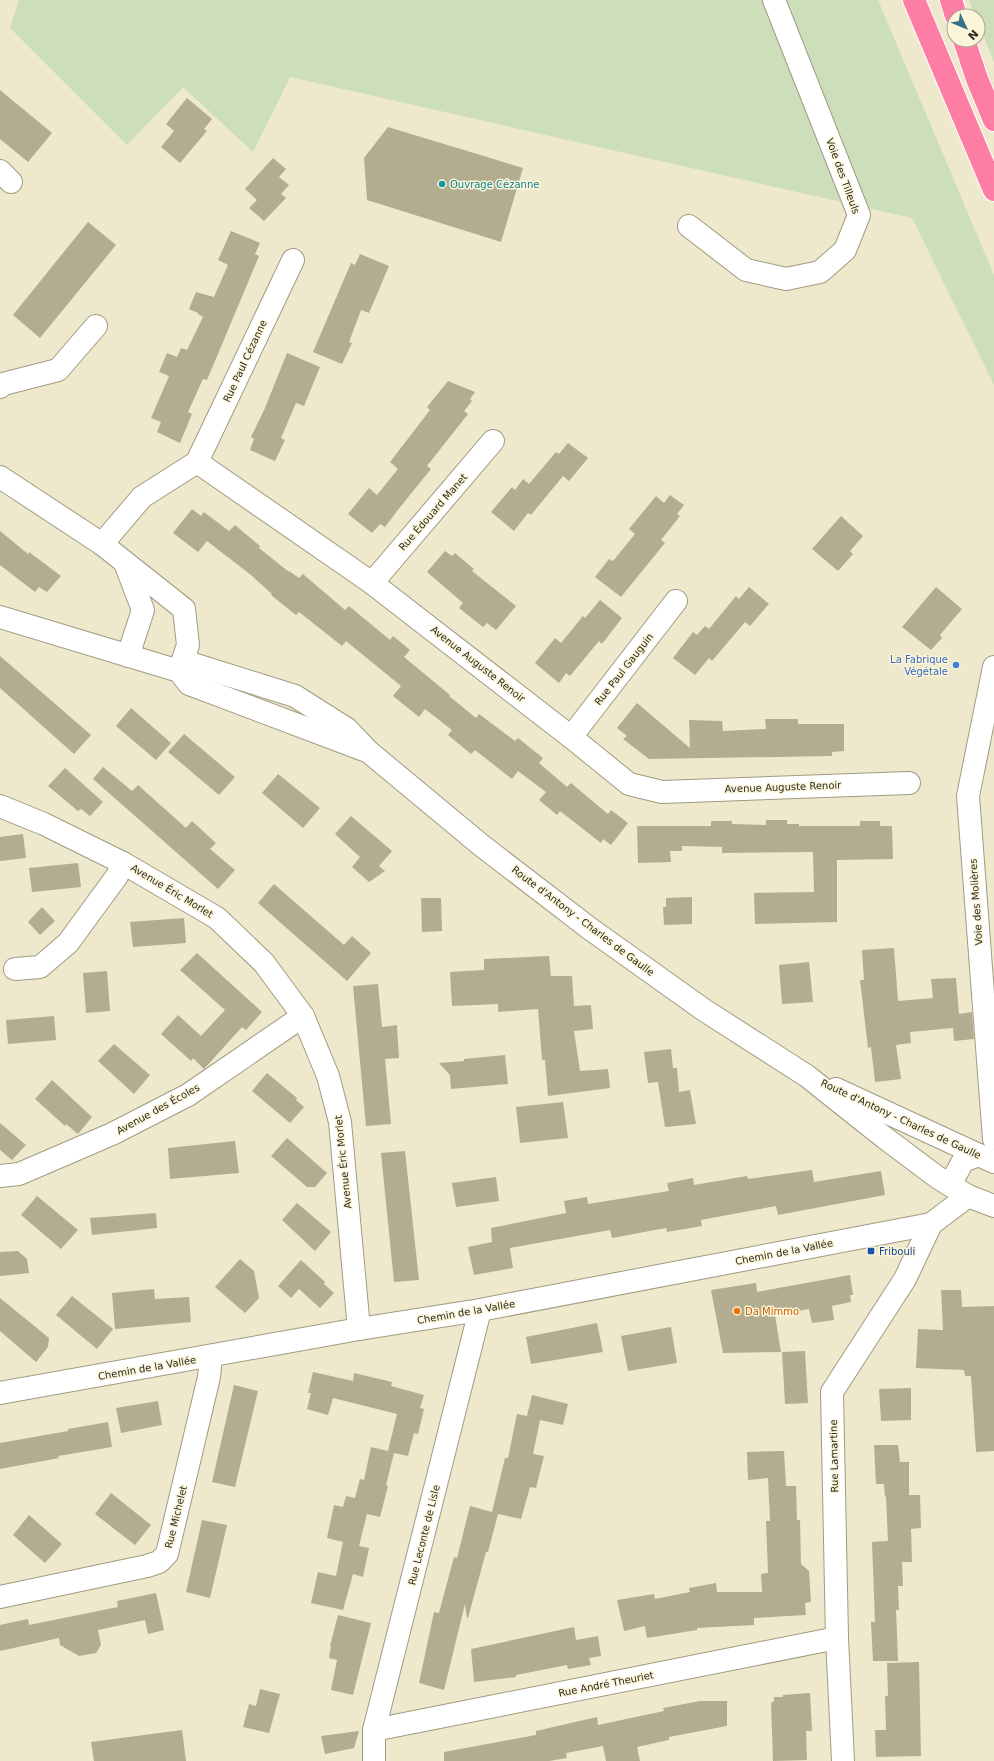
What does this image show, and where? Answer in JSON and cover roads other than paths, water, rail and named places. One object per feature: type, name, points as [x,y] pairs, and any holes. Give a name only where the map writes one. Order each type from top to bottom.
[{"type":"highway","points":[[914,0],[994,190]]},
{"type":"highway","points":[[967,48],[977,79],[994,120]]},
{"type":"street","name":"Voie des Tilleuls","points":[[689,226],[746,270],[786,279],[820,272],[845,250],[859,216],[774,0]]},
{"type":"street","name":"Rue Paul Cézanne","points":[[197,462],[293,260]]},
{"type":"street","points":[[0,388],[3,384],[58,370],[96,326]]},
{"type":"street","name":"Rue Édouard Manet","points":[[372,583],[493,441]]},
{"type":"street","points":[[102,544],[142,497],[197,462]]},
{"type":"street","name":"Avenue Auguste Renoir","points":[[197,462],[372,583],[571,737],[629,784],[662,792],[909,783]]},
{"type":"street","points":[[0,477],[102,544],[184,609],[188,645],[179,671],[0,617]]},
{"type":"street","points":[[124,562],[143,610],[128,656]]},
{"type":"street","name":"Rue Paul Gauguin","points":[[571,737],[676,601]]},
{"type":"street","name":"Voie des Molières","points":[[990,1154],[968,796],[994,666]]},
{"type":"street","name":"Route d'Antony - Charles de Gaulle","points":[[179,671],[189,684],[369,752],[481,845],[590,928],[704,1010],[807,1076],[885,1138],[978,1196]]},
{"type":"street","name":"Avenue Éric Morlet","points":[[0,806],[44,824],[124,863],[216,918],[264,964],[303,1016],[328,1076],[340,1122],[359,1329]]},
{"type":"street","points":[[15,970],[40,967],[68,943],[118,876],[124,863]]},
{"type":"street","name":"Avenue des Écoles","points":[[0,1176],[4,1177],[19,1174],[112,1134],[188,1095],[303,1016]]},
{"type":"street","name":"Route d'Antony - Charles de Gaulle","points":[[807,1076],[899,1117],[990,1154]]},
{"type":"street","points":[[978,1196],[963,1160],[990,1154]]},
{"type":"street","name":"Rue Lamartine","points":[[843,1761],[837,1638],[832,1392],[905,1279],[931,1224],[978,1196]]},
{"type":"street","name":"Chemin de la Vallée","points":[[0,1393],[359,1329],[480,1310],[931,1224]]},
{"type":"street","name":"Rue Leconte de Lisle","points":[[374,1761],[374,1730],[480,1310]]},
{"type":"street","name":"Rue Michelet","points":[[0,1597],[147,1566],[159,1562],[167,1554],[209,1377],[211,1356]]},
{"type":"street","name":"Rue André Theuriet","points":[[374,1730],[837,1638]]},
{"type":"place","name":"Ouvrage Cézanne","points":[[442,184]]},
{"type":"place","name":"La Fabrique Végétale","points":[[956,665]]},
{"type":"place","name":"Fribouli","points":[[871,1251]]},
{"type":"place","name":"Da Mimmo","points":[[737,1311]]}]
